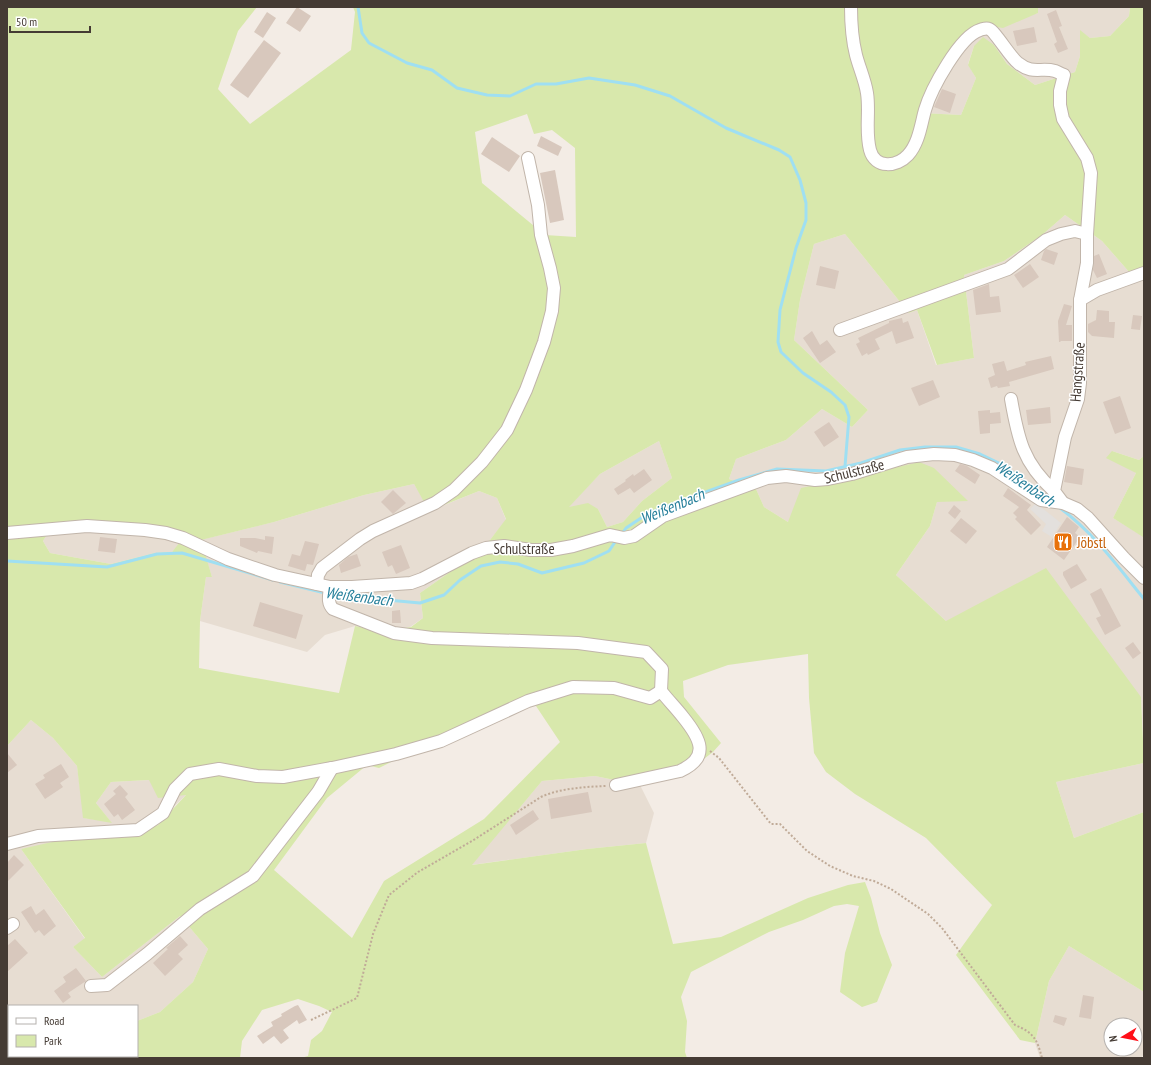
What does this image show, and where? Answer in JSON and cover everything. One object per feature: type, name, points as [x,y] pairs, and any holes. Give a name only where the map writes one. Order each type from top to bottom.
[{"type":"street","name":"Hangstraße","points":[[851,7],[851,27],[856,54],[867,91],[869,111],[868,136],[870,151],[876,160],[884,164],[892,164],[900,161],[909,154],[917,139],[925,108],[940,74],[971,34],[982,29],[990,29],[996,34],[1006,51],[1026,69],[1034,71],[1055,71],[1064,75],[1060,91],[1060,105],[1063,119],[1087,158],[1091,173],[1087,234],[1087,263],[1080,300],[1080,364],[1078,399],[1065,437],[1056,500]]},
{"type":"street","points":[[317,584],[318,575],[322,568],[360,539],[373,531],[435,503],[454,490],[482,462],[507,430],[526,390],[544,342],[552,311],[554,288],[541,235],[538,205],[528,158]]},
{"type":"street","points":[[840,330],[1008,269],[1046,240],[1061,234],[1075,231],[1087,234]]},
{"type":"street","points":[[1080,300],[1097,290],[1144,273]]},
{"type":"street","points":[[1011,399],[1017,432],[1024,451],[1031,465],[1056,500]]},
{"type":"street","name":"Schulstraße","points":[[330,593],[352,587],[411,582],[422,579],[472,553],[486,548],[504,546],[531,550],[551,550],[573,546],[610,535],[624,538],[634,536],[663,516],[767,478],[786,476],[815,480],[828,479],[852,474],[907,457],[934,454],[956,455],[973,460],[992,468],[1041,500],[1056,500],[1077,509],[1088,518],[1144,578]]},
{"type":"street","points":[[7,533],[87,526],[166,533],[183,538],[228,559],[275,575],[317,584],[330,593],[330,606],[333,609],[394,633],[432,638],[578,643],[646,652],[662,669],[661,691],[694,730],[700,744],[699,755],[695,762],[689,767],[680,771],[616,785]]},
{"type":"street","points":[[7,844],[38,836],[138,830],[163,813],[174,789],[190,774],[219,769],[256,776],[283,777],[396,754],[440,741],[528,701],[573,687],[614,688],[650,698],[661,691]]},
{"type":"street","points":[[91,986],[107,985],[147,954],[200,909],[253,876],[318,792],[332,768]]},
{"type":"path","points":[[700,744],[719,758],[771,824],[780,824],[807,851],[830,866],[853,876],[874,880],[928,914],[942,928],[1015,1025],[1025,1029],[1037,1040],[1042,1058]]},
{"type":"path","points":[[311,1020],[357,998],[373,934],[389,895],[406,881],[418,872],[552,792],[580,787],[616,785]]},
{"type":"shaded area","points":[[1038,7],[1130,7],[1129,16],[1110,36],[1090,38],[1080,31],[1080,56],[1075,72],[1035,85],[1007,64],[994,45],[974,46],[968,64],[976,78],[961,115],[921,113],[969,31],[1038,13]]},
{"type":"shaded area","points":[[1065,215],[1102,241],[1130,273],[1144,275],[1144,456],[1139,460],[1112,451],[1136,473],[1113,518],[1144,537],[1144,753],[1141,697],[946,621],[896,575],[930,526],[937,502],[934,468],[788,522],[764,507],[756,489],[729,479],[736,459],[786,440],[822,409],[852,427],[868,410],[794,340],[800,300],[814,244],[845,234],[909,313],[917,310],[936,365],[974,358],[964,275],[1004,261],[1042,235]]},
{"type":"shaded area","points":[[659,441],[672,478],[642,501],[623,522],[607,527],[598,509],[568,507],[600,474]]},
{"type":"shaded area","points":[[414,484],[430,511],[479,491],[497,498],[506,520],[490,540],[450,572],[420,593],[423,618],[410,627],[382,631],[355,626],[325,635],[307,652],[200,621],[206,577],[212,577],[200,540],[274,522],[364,495]]},
{"type":"shaded area","points":[[1036,503],[1061,523],[1052,537],[1042,531],[1046,524],[1030,509]]},
{"type":"shaded area","points":[[110,531],[181,542],[172,552],[155,553],[111,564],[50,553],[43,541],[48,533]]},
{"type":"shaded area","points":[[31,720],[53,738],[77,766],[84,818],[111,822],[96,803],[111,782],[150,780],[187,794],[166,814],[158,825],[126,835],[21,849],[85,939],[73,947],[102,977],[180,916],[208,949],[193,982],[160,1012],[138,1021],[138,1005],[8,1005],[7,1025],[7,746]]},
{"type":"shaded area","points":[[1144,763],[1144,812],[1074,838],[1056,782]]},
{"type":"shaded area","points":[[595,776],[629,783],[638,781],[654,813],[646,843],[587,849],[471,865],[542,781]]},
{"type":"shaded area","points":[[1069,946],[1144,992],[1143,1055],[1143,1017],[1103,1017],[1103,1057],[1142,1057],[1141,1058],[1040,1058],[1035,1043],[1049,981]]},
{"type":"green space","points":[[7,7],[257,7],[238,31],[218,89],[250,124],[351,50],[355,12],[353,7],[1038,7],[1038,13],[1003,28],[984,25],[969,31],[921,113],[961,115],[976,78],[968,65],[974,46],[983,37],[994,45],[1007,64],[1035,85],[1075,72],[1080,56],[1080,30],[1090,38],[1110,36],[1129,16],[1130,7],[1144,7],[1144,275],[1130,273],[1102,241],[1065,215],[1042,235],[1004,261],[964,275],[974,358],[937,365],[917,310],[909,313],[845,234],[814,244],[800,300],[794,340],[868,410],[852,427],[822,409],[786,440],[736,459],[729,479],[756,489],[764,507],[788,522],[801,488],[919,462],[934,468],[968,501],[937,502],[930,526],[896,575],[946,621],[1046,568],[1141,697],[1144,763],[1056,782],[1074,838],[1144,812],[1144,992],[1069,946],[1049,981],[1035,1043],[1020,1040],[956,955],[992,905],[926,838],[855,794],[826,772],[814,753],[809,698],[808,654],[728,665],[683,681],[684,697],[721,743],[713,752],[688,771],[629,783],[595,776],[542,781],[472,865],[587,849],[646,843],[673,944],[721,937],[808,898],[848,885],[865,882],[871,898],[880,933],[892,965],[877,1002],[862,1007],[840,992],[845,953],[859,906],[847,904],[834,906],[803,920],[769,932],[691,972],[681,997],[687,1021],[685,1052],[687,1058],[301,1058],[308,1056],[311,1040],[322,1031],[332,1012],[298,999],[262,1010],[242,1041],[240,1058],[7,1058],[7,1025],[8,1057],[138,1057],[138,1021],[160,1012],[193,982],[208,949],[180,916],[102,977],[73,947],[85,938],[21,849],[61,840],[126,835],[158,825],[186,795],[158,798],[149,780],[111,782],[96,803],[112,823],[83,818],[77,766],[53,738],[31,720],[7,746]],"holes":[[[527,114],[534,134],[552,130],[575,148],[576,237],[545,235],[482,183],[475,132]],[[659,441],[672,478],[642,501],[623,522],[607,527],[598,509],[588,503],[569,507],[600,474]],[[414,484],[429,511],[479,491],[497,498],[506,519],[490,540],[450,572],[420,593],[423,618],[411,627],[382,631],[355,626],[339,693],[199,668],[200,621],[206,577],[212,577],[201,540],[274,522],[364,495]],[[110,531],[180,542],[172,552],[155,553],[111,564],[50,553],[43,541],[48,533]],[[528,694],[560,742],[484,819],[384,881],[352,938],[274,870],[327,798],[367,765],[379,768]]]},
{"type":"green space","points":[[1112,451],[1139,460],[1144,456],[1144,541],[1143,537],[1113,518],[1136,473],[1106,458]]},
{"type":"building","points":[[297,7],[311,16],[300,32],[286,23]]},
{"type":"building","points":[[1056,10],[1062,26],[1059,27],[1068,49],[1058,53],[1054,44],[1057,42],[1047,14]]},
{"type":"building","points":[[267,12],[276,18],[263,38],[254,32]]},
{"type":"building","points":[[1034,27],[1037,42],[1017,46],[1013,31]]},
{"type":"building","points":[[264,40],[281,53],[248,98],[230,85]]},
{"type":"building","points":[[942,89],[956,94],[950,113],[934,107]]},
{"type":"building","points":[[541,136],[562,147],[558,156],[537,146]]},
{"type":"building","points":[[492,137],[520,156],[509,172],[481,154]]},
{"type":"building","points":[[555,170],[564,220],[550,223],[540,173]]},
{"type":"building","points":[[1046,249],[1058,253],[1054,265],[1041,260]]},
{"type":"building","points":[[1099,254],[1107,274],[1097,278],[1093,270],[1094,256]]},
{"type":"building","points":[[1030,264],[1039,277],[1023,288],[1014,275]]},
{"type":"building","points":[[820,266],[839,271],[835,289],[816,285]]},
{"type":"building","points":[[989,284],[990,297],[999,296],[1001,312],[976,315],[973,290]]},
{"type":"building","points":[[1064,304],[1072,306],[1066,325],[1072,325],[1072,341],[1059,342],[1058,321]]},
{"type":"building","points":[[1097,310],[1109,311],[1109,322],[1115,322],[1114,338],[1092,336],[1088,332],[1088,324],[1096,320]]},
{"type":"building","points":[[1133,315],[1142,316],[1140,330],[1131,329]]},
{"type":"building","points":[[902,318],[903,323],[908,321],[914,338],[896,344],[892,331],[875,339],[880,349],[868,355],[867,353],[862,356],[856,344],[860,342],[858,338],[889,323],[889,321]]},
{"type":"building","points":[[812,331],[820,345],[827,340],[836,352],[820,363],[803,338]]},
{"type":"building","points":[[1051,356],[1054,369],[1009,382],[1010,386],[998,388],[997,386],[991,388],[988,378],[995,375],[992,364],[1004,361],[1007,371],[1026,365],[1025,362]]},
{"type":"building","points":[[933,380],[940,397],[919,406],[911,388]]},
{"type":"building","points":[[1120,396],[1131,428],[1115,434],[1103,402]]},
{"type":"building","points":[[1050,407],[1051,423],[1028,425],[1026,410]]},
{"type":"building","points":[[990,410],[990,413],[1000,412],[1001,423],[990,424],[990,433],[980,434],[978,411]]},
{"type":"building","points":[[829,422],[839,437],[824,447],[814,432]]},
{"type":"building","points":[[960,464],[967,466],[980,475],[975,484],[955,471]]},
{"type":"building","points":[[1067,466],[1084,469],[1082,485],[1064,482]]},
{"type":"building","points":[[644,469],[652,480],[634,493],[630,488],[618,495],[614,489],[633,474],[634,476]]},
{"type":"building","points":[[1008,488],[1031,505],[1027,510],[1041,525],[1031,535],[1015,519],[1017,517],[1013,513],[1019,507],[1003,496]]},
{"type":"building","points":[[393,490],[406,503],[393,514],[381,502]]},
{"type":"building","points":[[954,505],[961,511],[955,519],[948,513]]},
{"type":"building","name":"Jöbstl","points":[[1067,517],[1079,527],[1075,533],[1080,537],[1064,560],[1047,547]]},
{"type":"building","points":[[961,518],[977,531],[966,544],[950,531]]},
{"type":"building","points":[[265,536],[274,537],[272,554],[258,551],[257,553],[240,546],[240,538],[265,540]]},
{"type":"building","points":[[100,537],[117,539],[115,553],[98,551]]},
{"type":"building","points":[[305,541],[319,544],[313,565],[307,564],[305,571],[288,566],[292,554],[300,556]]},
{"type":"building","points":[[401,545],[410,568],[396,574],[392,565],[388,567],[382,552]]},
{"type":"building","points":[[357,554],[361,566],[341,573],[339,565],[348,557]]},
{"type":"building","points":[[1077,564],[1087,580],[1071,589],[1063,575],[1063,572]]},
{"type":"building","points":[[1101,588],[1121,626],[1105,635],[1096,618],[1101,616],[1090,594]]},
{"type":"building","points":[[260,602],[303,615],[296,639],[253,626]]},
{"type":"building","points":[[400,610],[401,623],[392,623],[392,611]]},
{"type":"building","points":[[1133,642],[1141,653],[1133,659],[1125,648]]},
{"type":"building","points":[[7,753],[17,765],[7,773]]},
{"type":"building","points":[[61,764],[69,777],[60,783],[63,787],[45,799],[35,784],[45,778],[43,775]]},
{"type":"building","points":[[120,785],[128,794],[125,797],[135,810],[122,820],[118,814],[114,817],[104,804],[116,794],[113,791]]},
{"type":"building","points":[[588,792],[592,812],[551,819],[548,799]]},
{"type":"building","points":[[533,810],[539,819],[516,835],[510,825]]},
{"type":"building","points":[[14,855],[24,865],[7,882],[7,863]]},
{"type":"building","points":[[31,906],[36,915],[44,909],[56,926],[44,936],[39,930],[35,933],[21,912]]},
{"type":"building","points":[[180,936],[188,945],[178,954],[183,959],[165,976],[153,963],[168,949],[166,948]]},
{"type":"building","points":[[15,939],[28,953],[7,972],[7,946]]},
{"type":"building","points":[[76,968],[86,981],[68,993],[71,997],[63,1003],[54,991],[66,982],[63,977]]},
{"type":"building","points":[[1083,995],[1094,997],[1091,1019],[1079,1017]]},
{"type":"building","points":[[298,1005],[307,1020],[299,1024],[297,1020],[283,1030],[289,1038],[281,1044],[274,1036],[263,1044],[257,1036],[273,1026],[271,1022],[282,1016],[281,1014]]},
{"type":"building","points":[[1055,1015],[1067,1018],[1064,1026],[1053,1022]]},
{"type":"waterway","points":[[358,7],[362,33],[369,43],[407,63],[432,70],[457,88],[487,95],[510,96],[536,84],[556,84],[589,78],[635,85],[670,96],[726,128],[779,150],[790,157],[800,180],[806,203],[806,220],[796,248],[780,310],[778,342],[781,352],[803,373],[831,392],[845,405],[849,417],[845,466]]},
{"type":"waterway","name":"Weißenbach","points":[[621,535],[626,528],[647,514],[739,480],[777,469],[826,471],[861,463],[900,450],[925,447],[956,447],[980,454],[1001,464],[1042,494]]},
{"type":"waterway","name":"Weißenbach","points":[[1060,508],[1095,539],[1144,599]]},
{"type":"waterway","name":"Weißenbach","points":[[333,595],[420,603],[444,595],[460,580],[481,566],[500,562],[518,564],[542,573],[584,563],[609,551],[617,539]]},
{"type":"waterway","name":"Weißenbach","points":[[7,561],[107,567],[157,554],[182,553],[273,580]]},
{"type":"waterway","name":"Weißenbach","points":[[280,582],[325,593]]},
{"type":"place","name":"Jöbstl","points":[[1063,542]]}]
